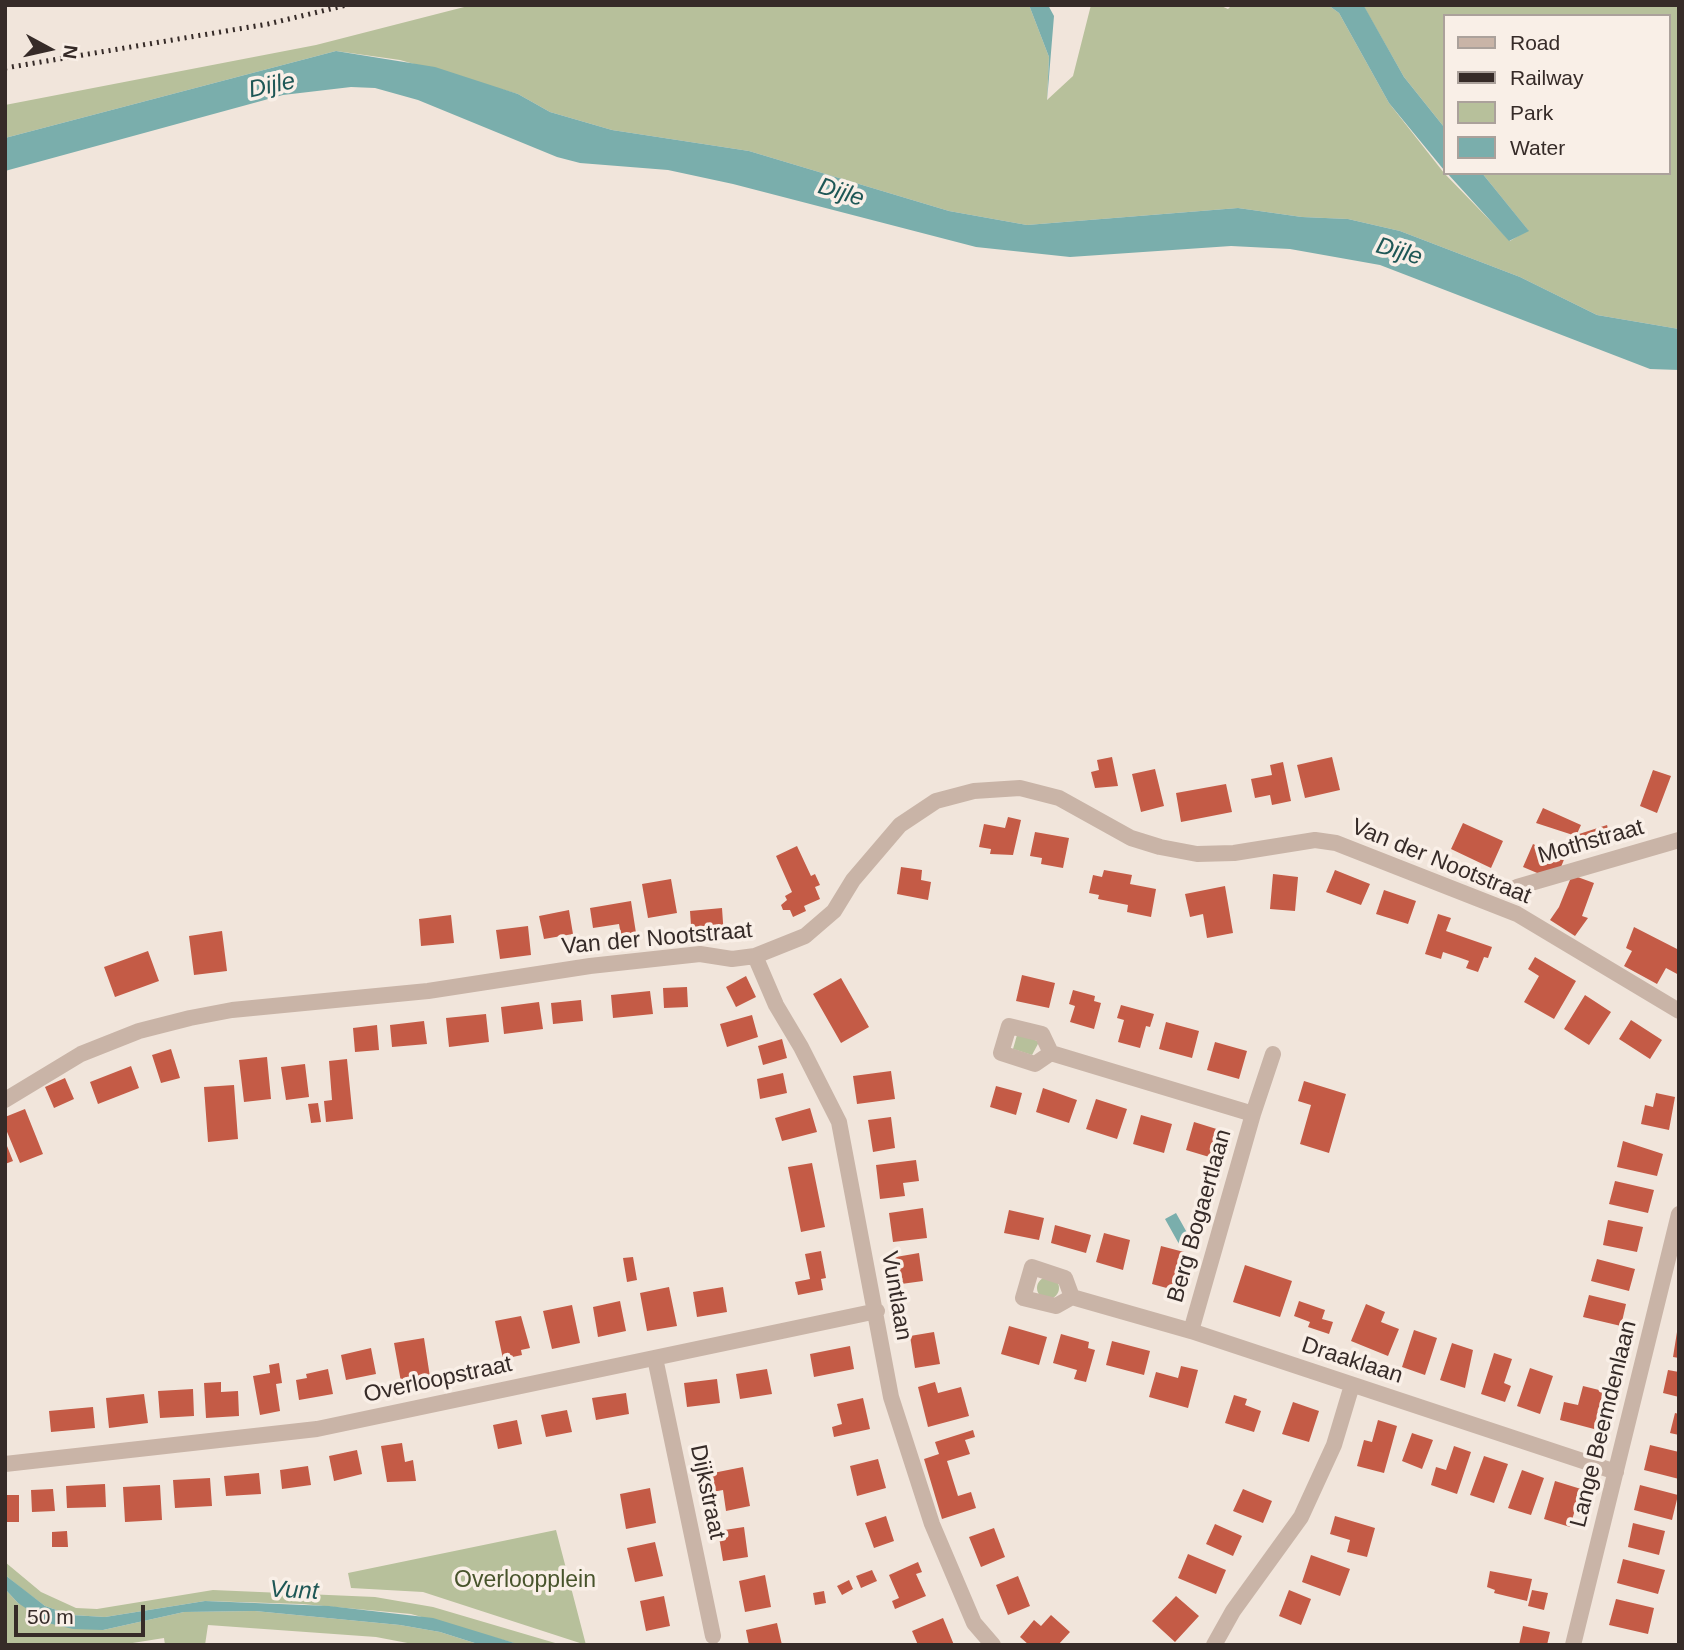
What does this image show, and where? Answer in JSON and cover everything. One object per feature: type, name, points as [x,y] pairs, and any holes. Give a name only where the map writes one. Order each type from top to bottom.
[{"type":"street","name":"Van der Nootstraat","points":[[5,1100],[81,1054],[139,1031],[190,1018],[232,1010],[428,991],[590,966],[700,954],[732,959],[755,957],[804,936],[834,911],[853,880],[900,825],[936,801],[974,791],[1020,788],[1059,798],[1131,838],[1160,847],[1197,853],[1234,853],[1315,841],[1336,843],[1517,914],[1679,1011]]},
{"type":"street","name":"Mothstraat","points":[[1517,887],[1679,840]]},
{"type":"street","name":"Vuntlaan","points":[[755,957],[776,1005],[839,1122],[877,1311],[891,1397],[932,1524],[974,1623],[993,1645]]},
{"type":"street","name":"Berg Bogaertlaan","points":[[1051,1053],[1253,1114]]},
{"type":"street","name":"Berg Bogaertlaan","points":[[1191,1331],[1253,1114],[1273,1054]]},
{"type":"street","name":"Lange Beemdenlaan","points":[[1573,1645],[1679,1214]]},
{"type":"street","name":"Draaklaan","points":[[1072,1297],[1191,1331],[1616,1472]]},
{"type":"street","name":"Overloopstraat","points":[[5,1464],[317,1429],[877,1311]]},
{"type":"street","name":"Dijkstraat","points":[[655,1358],[713,1636]]},
{"type":"street","points":[[1214,1645],[1233,1611],[1301,1517],[1334,1445],[1352,1385]]},
{"type":"green space","points":[[472,5],[1029,5],[1049,57],[1047,100],[1073,76],[1091,5],[1219,5],[1228,9],[1232,5],[1328,5],[1339,13],[1389,103],[1442,170],[1442,175],[1446,175],[1510,241],[1528,230],[1484,175],[1670,175],[1670,14],[1442,14],[1442,124],[1404,77],[1363,5],[1679,5],[1679,329],[1597,315],[1520,277],[1400,231],[1348,219],[1302,217],[1238,208],[1027,225],[949,211],[749,151],[612,130],[550,112],[518,94],[400,60],[336,51],[5,138],[5,105],[316,45]]},
{"type":"green space","points":[[1020,1033],[1039,1042],[1032,1055],[1013,1049]]},
{"type":"green space","points":[[1044,1277],[1052,1277],[1059,1284],[1059,1292],[1052,1299],[1044,1299],[1037,1292],[1037,1284]]},
{"type":"green space","name":"Overloopplein","points":[[556,1530],[586,1645],[423,1592],[351,1588],[348,1573]]},
{"type":"green space","points":[[5,1562],[41,1592],[76,1608],[97,1609],[213,1590],[375,1597],[433,1607],[562,1645],[521,1645],[411,1614],[302,1604],[205,1601],[105,1617],[71,1615],[45,1606],[5,1575]]},
{"type":"green space","points":[[5,1589],[18,1603],[103,1630],[184,1612],[255,1611],[400,1625],[440,1632],[481,1645],[418,1645],[376,1637],[208,1625],[205,1645],[165,1645],[164,1638],[120,1645],[5,1645]]},
{"type":"water","points":[[1029,5],[1048,5],[1054,16],[1047,101],[1049,57]]},
{"type":"water","points":[[1328,5],[1364,6],[1404,77],[1442,124],[1442,168],[1389,103],[1339,13]]},
{"type":"water","name":"Dijle","points":[[336,51],[435,67],[518,94],[550,112],[612,130],[749,151],[949,211],[1027,225],[1238,208],[1302,217],[1348,219],[1400,231],[1520,277],[1597,315],[1679,329],[1679,370],[1650,369],[1380,265],[1290,249],[1231,246],[1070,257],[976,247],[733,184],[668,170],[580,163],[557,157],[418,100],[375,88],[351,87],[283,95],[5,171],[5,138]]},
{"type":"water","points":[[1449,175],[1484,175],[1529,231],[1509,241]]},
{"type":"water","points":[[1176,1213],[1190,1238],[1179,1244],[1165,1219]]},
{"type":"water","points":[[5,1575],[45,1606],[71,1615],[105,1617],[205,1601],[329,1606],[433,1618],[521,1645],[481,1645],[440,1632],[400,1625],[255,1611],[184,1612],[103,1630],[73,1629],[48,1623],[18,1603],[5,1589]]},
{"type":"building","points":[[1112,757],[1118,786],[1095,788],[1091,772],[1099,770],[1097,760]]},
{"type":"building","points":[[1332,757],[1340,790],[1305,798],[1297,765]]},
{"type":"building","points":[[1283,762],[1291,801],[1272,805],[1270,795],[1255,798],[1251,779],[1272,775],[1270,765]]},
{"type":"building","points":[[1155,769],[1164,806],[1141,812],[1132,774]]},
{"type":"building","points":[[1653,770],[1671,776],[1657,813],[1640,806]]},
{"type":"building","points":[[1226,784],[1232,812],[1181,822],[1176,793]]},
{"type":"building","points":[[1543,808],[1581,825],[1576,836],[1536,823]]},
{"type":"building","points":[[1008,817],[1021,820],[1013,855],[990,854],[991,849],[979,847],[984,824],[1005,828]]},
{"type":"building","points":[[1463,823],[1503,841],[1491,868],[1451,849]]},
{"type":"building","points":[[1607,825],[1612,842],[1583,850],[1579,834]]},
{"type":"building","points":[[1035,832],[1069,838],[1063,868],[1041,864],[1042,858],[1030,856]]},
{"type":"building","points":[[1533,844],[1552,853],[1554,847],[1567,852],[1559,872],[1542,875],[1523,867]]},
{"type":"building","points":[[797,846],[811,876],[815,874],[820,885],[815,887],[820,899],[804,906],[806,911],[793,917],[790,910],[783,910],[781,905],[787,900],[785,896],[792,892],[776,856]]},
{"type":"building","points":[[901,867],[922,870],[921,880],[931,882],[928,900],[897,894]]},
{"type":"building","points":[[1104,870],[1132,875],[1130,884],[1156,889],[1151,917],[1127,912],[1128,905],[1098,899],[1099,895],[1089,893],[1093,875],[1102,877]]},
{"type":"building","points":[[1335,870],[1370,884],[1361,905],[1326,892]]},
{"type":"building","points":[[1273,874],[1298,877],[1295,911],[1270,909]]},
{"type":"building","points":[[1572,875],[1594,883],[1582,916],[1588,918],[1575,936],[1550,920],[1559,907]]},
{"type":"building","points":[[671,879],[677,913],[648,918],[642,884]]},
{"type":"building","points":[[1225,886],[1233,933],[1207,938],[1203,914],[1190,917],[1185,894]]},
{"type":"building","points":[[1384,890],[1416,901],[1408,924],[1376,914]]},
{"type":"building","points":[[631,901],[636,933],[621,935],[619,924],[593,928],[590,908]]},
{"type":"building","points":[[722,908],[724,937],[692,940],[690,911]]},
{"type":"building","points":[[569,910],[573,934],[544,939],[539,916]]},
{"type":"building","points":[[1438,914],[1451,918],[1446,931],[1492,947],[1478,972],[1466,968],[1469,961],[1458,957],[1443,952],[1441,959],[1425,954]]},
{"type":"building","points":[[451,915],[454,943],[421,946],[419,919]]},
{"type":"building","points":[[528,926],[531,955],[500,959],[496,930]]},
{"type":"building","points":[[1634,927],[1679,950],[1679,975],[1666,968],[1657,984],[1624,966],[1632,951],[1626,948]]},
{"type":"building","points":[[222,931],[227,971],[194,975],[189,936]]},
{"type":"building","points":[[148,951],[159,981],[115,997],[104,967]]},
{"type":"building","points":[[1535,957],[1576,981],[1554,1019],[1524,1002],[1539,976],[1528,969]]},
{"type":"building","points":[[1022,975],[1055,983],[1049,1008],[1016,1001]]},
{"type":"building","points":[[746,976],[756,997],[736,1007],[726,987]]},
{"type":"building","points":[[841,978],[869,1027],[841,1043],[813,994]]},
{"type":"building","points":[[687,987],[688,1007],[664,1008],[663,988]]},
{"type":"building","points":[[1073,990],[1095,996],[1094,1001],[1101,1003],[1094,1029],[1070,1022],[1075,1006],[1069,1004]]},
{"type":"building","points":[[650,991],[653,1014],[613,1018],[611,995]]},
{"type":"building","points":[[1585,995],[1611,1012],[1589,1045],[1564,1029]]},
{"type":"building","points":[[581,1000],[583,1021],[553,1024],[551,1003]]},
{"type":"building","points":[[539,1002],[543,1029],[504,1034],[501,1007]]},
{"type":"building","points":[[1121,1005],[1154,1014],[1150,1027],[1146,1026],[1140,1048],[1118,1042],[1124,1020],[1117,1018]]},
{"type":"building","points":[[486,1014],[489,1042],[449,1047],[446,1018]]},
{"type":"building","points":[[752,1015],[758,1037],[727,1047],[720,1024]]},
{"type":"building","points":[[1631,1020],[1662,1040],[1650,1059],[1619,1039]]},
{"type":"building","points":[[424,1021],[427,1044],[392,1047],[390,1025]]},
{"type":"building","points":[[1166,1022],[1199,1031],[1192,1058],[1159,1049]]},
{"type":"building","points":[[377,1025],[379,1050],[355,1052],[353,1028]]},
{"type":"building","points":[[782,1039],[787,1058],[763,1065],[758,1046]]},
{"type":"building","points":[[1215,1042],[1247,1051],[1239,1079],[1207,1070]]},
{"type":"building","points":[[171,1049],[180,1078],[161,1083],[152,1055]]},
{"type":"building","points":[[267,1057],[271,1099],[244,1102],[239,1060]]},
{"type":"building","points":[[347,1059],[353,1119],[326,1122],[324,1101],[332,1100],[329,1061]]},
{"type":"building","points":[[305,1064],[309,1097],[286,1100],[281,1067]]},
{"type":"building","points":[[131,1066],[139,1088],[98,1104],[90,1082]]},
{"type":"building","points":[[891,1071],[895,1099],[857,1104],[853,1076]]},
{"type":"building","points":[[783,1073],[787,1093],[760,1099],[757,1079]]},
{"type":"building","points":[[65,1078],[74,1099],[54,1108],[45,1087]]},
{"type":"building","points":[[1304,1081],[1346,1094],[1329,1153],[1300,1144],[1311,1105],[1298,1101]]},
{"type":"building","points":[[234,1085],[238,1139],[208,1142],[204,1087]]},
{"type":"building","points":[[996,1086],[1022,1093],[1016,1115],[990,1107]]},
{"type":"building","points":[[1043,1088],[1077,1100],[1069,1123],[1036,1112]]},
{"type":"building","points":[[1656,1093],[1675,1097],[1669,1130],[1641,1124],[1645,1105],[1653,1107]]},
{"type":"building","points":[[1096,1099],[1127,1109],[1117,1139],[1086,1129]]},
{"type":"building","points":[[318,1103],[321,1122],[311,1123],[308,1104]]},
{"type":"building","points":[[810,1108],[817,1132],[782,1141],[775,1118]]},
{"type":"building","points":[[25,1109],[43,1154],[20,1163],[5,1127],[5,1117]]},
{"type":"building","points":[[1141,1115],[1172,1124],[1164,1153],[1133,1144]]},
{"type":"building","points":[[891,1117],[895,1148],[873,1152],[868,1120]]},
{"type":"building","points":[[1194,1122],[1223,1131],[1216,1159],[1186,1150]]},
{"type":"building","points":[[5,1141],[13,1161],[5,1164]]},
{"type":"building","points":[[1623,1141],[1663,1154],[1657,1176],[1617,1167]]},
{"type":"building","points":[[916,1160],[919,1181],[903,1183],[905,1196],[880,1199],[876,1165]]},
{"type":"building","points":[[812,1163],[825,1227],[801,1232],[788,1167]]},
{"type":"building","points":[[1615,1181],[1654,1190],[1648,1213],[1609,1204]]},
{"type":"building","points":[[923,1208],[927,1238],[893,1242],[889,1213]]},
{"type":"building","points":[[1009,1210],[1044,1218],[1039,1240],[1004,1233]]},
{"type":"building","points":[[1608,1220],[1643,1227],[1637,1252],[1603,1245]]},
{"type":"building","points":[[1055,1225],[1091,1235],[1086,1253],[1051,1243]]},
{"type":"building","points":[[1104,1233],[1130,1240],[1123,1270],[1096,1262]]},
{"type":"building","points":[[1161,1246],[1184,1252],[1174,1290],[1152,1284]]},
{"type":"building","points":[[821,1251],[826,1278],[821,1279],[823,1290],[798,1295],[795,1282],[810,1279],[805,1254]]},
{"type":"building","points":[[919,1253],[923,1281],[894,1285],[890,1258]]},
{"type":"building","points":[[633,1257],[637,1280],[627,1282],[623,1258]]},
{"type":"building","points":[[1597,1259],[1635,1269],[1629,1291],[1591,1281]]},
{"type":"building","points":[[1245,1265],[1292,1281],[1280,1317],[1233,1302]]},
{"type":"building","points":[[669,1287],[677,1326],[647,1331],[640,1293]]},
{"type":"building","points":[[723,1287],[727,1312],[697,1317],[693,1292]]},
{"type":"building","points":[[1589,1295],[1626,1304],[1621,1326],[1583,1317]]},
{"type":"building","points":[[620,1301],[626,1331],[598,1337],[593,1307]]},
{"type":"building","points":[[1299,1301],[1325,1310],[1322,1319],[1333,1322],[1329,1334],[1308,1327],[1310,1322],[1294,1316]]},
{"type":"building","points":[[1366,1304],[1385,1312],[1381,1322],[1399,1329],[1388,1356],[1351,1341]]},
{"type":"building","points":[[572,1305],[580,1343],[552,1349],[543,1311]]},
{"type":"building","points":[[521,1316],[530,1348],[521,1350],[522,1355],[503,1359],[495,1321]]},
{"type":"building","points":[[1009,1326],[1047,1337],[1039,1365],[1001,1354]]},
{"type":"building","points":[[1414,1330],[1437,1338],[1425,1375],[1402,1367]]},
{"type":"building","points":[[934,1332],[940,1364],[915,1368],[910,1336]]},
{"type":"building","points":[[1677,1332],[1679,1333],[1679,1358],[1673,1357]]},
{"type":"building","points":[[1061,1334],[1089,1342],[1088,1348],[1095,1350],[1086,1382],[1074,1379],[1077,1370],[1053,1363]]},
{"type":"building","points":[[424,1338],[430,1377],[401,1382],[394,1343]]},
{"type":"building","points":[[1112,1341],[1150,1351],[1144,1375],[1106,1365]]},
{"type":"building","points":[[1452,1343],[1473,1350],[1465,1388],[1440,1380]]},
{"type":"building","points":[[850,1346],[854,1369],[814,1377],[810,1354]]},
{"type":"building","points":[[371,1348],[376,1374],[346,1380],[341,1355]]},
{"type":"building","points":[[1494,1353],[1512,1359],[1504,1383],[1511,1386],[1505,1402],[1481,1394]]},
{"type":"building","points":[[279,1363],[282,1383],[276,1384],[280,1411],[260,1415],[253,1376],[270,1373],[269,1365]]},
{"type":"building","points":[[1181,1366],[1198,1370],[1188,1408],[1149,1397],[1156,1372],[1178,1378]]},
{"type":"building","points":[[1530,1368],[1553,1376],[1540,1414],[1517,1406]]},
{"type":"building","points":[[328,1369],[333,1394],[299,1400],[296,1380],[307,1378],[306,1374]]},
{"type":"building","points":[[767,1369],[772,1394],[740,1399],[736,1374]]},
{"type":"building","points":[[1668,1370],[1679,1372],[1679,1397],[1663,1393]]},
{"type":"building","points":[[717,1379],[720,1403],[687,1407],[684,1383]]},
{"type":"building","points":[[221,1382],[221,1392],[238,1391],[239,1416],[206,1418],[204,1383]]},
{"type":"building","points":[[935,1382],[938,1393],[961,1387],[969,1416],[928,1427],[918,1387]]},
{"type":"building","points":[[1583,1386],[1603,1391],[1594,1429],[1560,1420],[1564,1402],[1578,1405]]},
{"type":"building","points":[[193,1389],[194,1416],[160,1418],[158,1391]]},
{"type":"building","points":[[626,1393],[629,1414],[596,1420],[592,1398]]},
{"type":"building","points":[[144,1394],[148,1423],[109,1428],[106,1398]]},
{"type":"building","points":[[1234,1395],[1247,1399],[1245,1405],[1261,1411],[1254,1432],[1225,1423]]},
{"type":"building","points":[[863,1398],[870,1429],[834,1437],[832,1427],[842,1424],[837,1404]]},
{"type":"building","points":[[1293,1402],[1319,1411],[1309,1442],[1282,1434]]},
{"type":"building","points":[[93,1407],[95,1428],[51,1432],[49,1411]]},
{"type":"building","points":[[567,1410],[572,1432],[546,1437],[541,1415]]},
{"type":"building","points":[[1675,1413],[1679,1414],[1679,1435],[1670,1433]]},
{"type":"building","points":[[517,1420],[522,1444],[498,1449],[493,1425]]},
{"type":"building","points":[[1378,1420],[1397,1426],[1384,1473],[1357,1466],[1364,1440],[1372,1442]]},
{"type":"building","points":[[973,1430],[975,1437],[965,1440],[970,1454],[947,1461],[958,1496],[971,1492],[976,1508],[942,1519],[924,1459],[939,1454],[935,1442]]},
{"type":"building","points":[[1412,1433],[1433,1440],[1422,1469],[1402,1461]]},
{"type":"building","points":[[402,1443],[405,1462],[413,1460],[416,1481],[387,1482],[381,1446]]},
{"type":"building","points":[[1650,1445],[1679,1452],[1679,1479],[1644,1470]]},
{"type":"building","points":[[1454,1446],[1471,1452],[1457,1494],[1431,1485],[1436,1467],[1446,1470]]},
{"type":"building","points":[[357,1450],[362,1474],[334,1481],[329,1456]]},
{"type":"building","points":[[1484,1456],[1508,1464],[1494,1503],[1470,1495]]},
{"type":"building","points":[[878,1459],[886,1488],[857,1496],[850,1466]]},
{"type":"building","points":[[308,1466],[311,1485],[282,1489],[280,1470]]},
{"type":"building","points":[[743,1467],[750,1506],[726,1511],[723,1490],[707,1493],[703,1475]]},
{"type":"building","points":[[1522,1470],[1544,1478],[1531,1515],[1508,1508]]},
{"type":"building","points":[[259,1473],[261,1494],[226,1496],[224,1476]]},
{"type":"building","points":[[210,1478],[212,1506],[175,1508],[173,1480]]},
{"type":"building","points":[[1555,1481],[1581,1489],[1570,1527],[1544,1519]]},
{"type":"building","points":[[105,1484],[106,1507],[67,1508],[66,1486]]},
{"type":"building","points":[[160,1485],[162,1520],[125,1522],[123,1487]]},
{"type":"building","points":[[1640,1485],[1678,1495],[1672,1520],[1634,1510]]},
{"type":"building","points":[[650,1488],[656,1523],[626,1529],[620,1494]]},
{"type":"building","points":[[53,1489],[55,1511],[32,1512],[31,1490]]},
{"type":"building","points":[[1243,1489],[1272,1501],[1263,1523],[1233,1511]]},
{"type":"building","points":[[5,1495],[19,1495],[19,1522],[5,1522]]},
{"type":"building","points":[[886,1516],[894,1541],[874,1548],[865,1523]]},
{"type":"building","points":[[1335,1516],[1375,1528],[1367,1557],[1347,1552],[1350,1540],[1330,1534]]},
{"type":"building","points":[[1633,1523],[1665,1531],[1659,1555],[1628,1547]]},
{"type":"building","points":[[1215,1524],[1242,1536],[1233,1556],[1206,1544]]},
{"type":"building","points":[[744,1527],[748,1557],[723,1561],[718,1531]]},
{"type":"building","points":[[994,1528],[1005,1557],[981,1567],[969,1537]]},
{"type":"building","points":[[67,1531],[68,1547],[52,1547],[52,1532]]},
{"type":"building","points":[[655,1542],[663,1576],[635,1582],[627,1548]]},
{"type":"building","points":[[1188,1554],[1226,1570],[1216,1594],[1178,1578]]},
{"type":"building","points":[[1311,1555],[1350,1569],[1340,1596],[1302,1582]]},
{"type":"building","points":[[1623,1559],[1665,1570],[1658,1594],[1617,1583]]},
{"type":"building","points":[[918,1562],[922,1572],[916,1574],[926,1596],[895,1609],[892,1601],[899,1598],[889,1575]]},
{"type":"building","points":[[872,1570],[877,1581],[861,1588],[856,1576]]},
{"type":"building","points":[[1490,1571],[1532,1579],[1527,1601],[1494,1593],[1495,1590],[1487,1587]]},
{"type":"building","points":[[765,1575],[771,1607],[745,1612],[739,1581]]},
{"type":"building","points":[[1018,1576],[1030,1606],[1008,1615],[996,1585]]},
{"type":"building","points":[[849,1580],[853,1589],[842,1595],[837,1586]]},
{"type":"building","points":[[1289,1590],[1311,1599],[1301,1625],[1279,1616]]},
{"type":"building","points":[[1532,1590],[1548,1593],[1544,1610],[1528,1606]]},
{"type":"building","points":[[824,1591],[826,1603],[815,1605],[813,1593]]},
{"type":"building","points":[[664,1596],[670,1626],[646,1631],[640,1601]]},
{"type":"building","points":[[1176,1596],[1199,1616],[1175,1642],[1152,1621]]},
{"type":"building","points":[[1616,1599],[1654,1608],[1648,1634],[1609,1625]]},
{"type":"building","points":[[1051,1615],[1070,1632],[1058,1645],[1029,1645],[1020,1637],[1034,1620],[1041,1626]]},
{"type":"building","points":[[943,1618],[954,1645],[918,1645],[912,1631]]},
{"type":"building","points":[[777,1623],[782,1645],[749,1645],[746,1630]]},
{"type":"building","points":[[1523,1626],[1550,1632],[1547,1645],[1519,1645]]},
{"type":"railway","points":[[5,68],[268,24],[347,5]]},
{"type":"water label","name":"Vunt","points":[[294,1591]]}]
